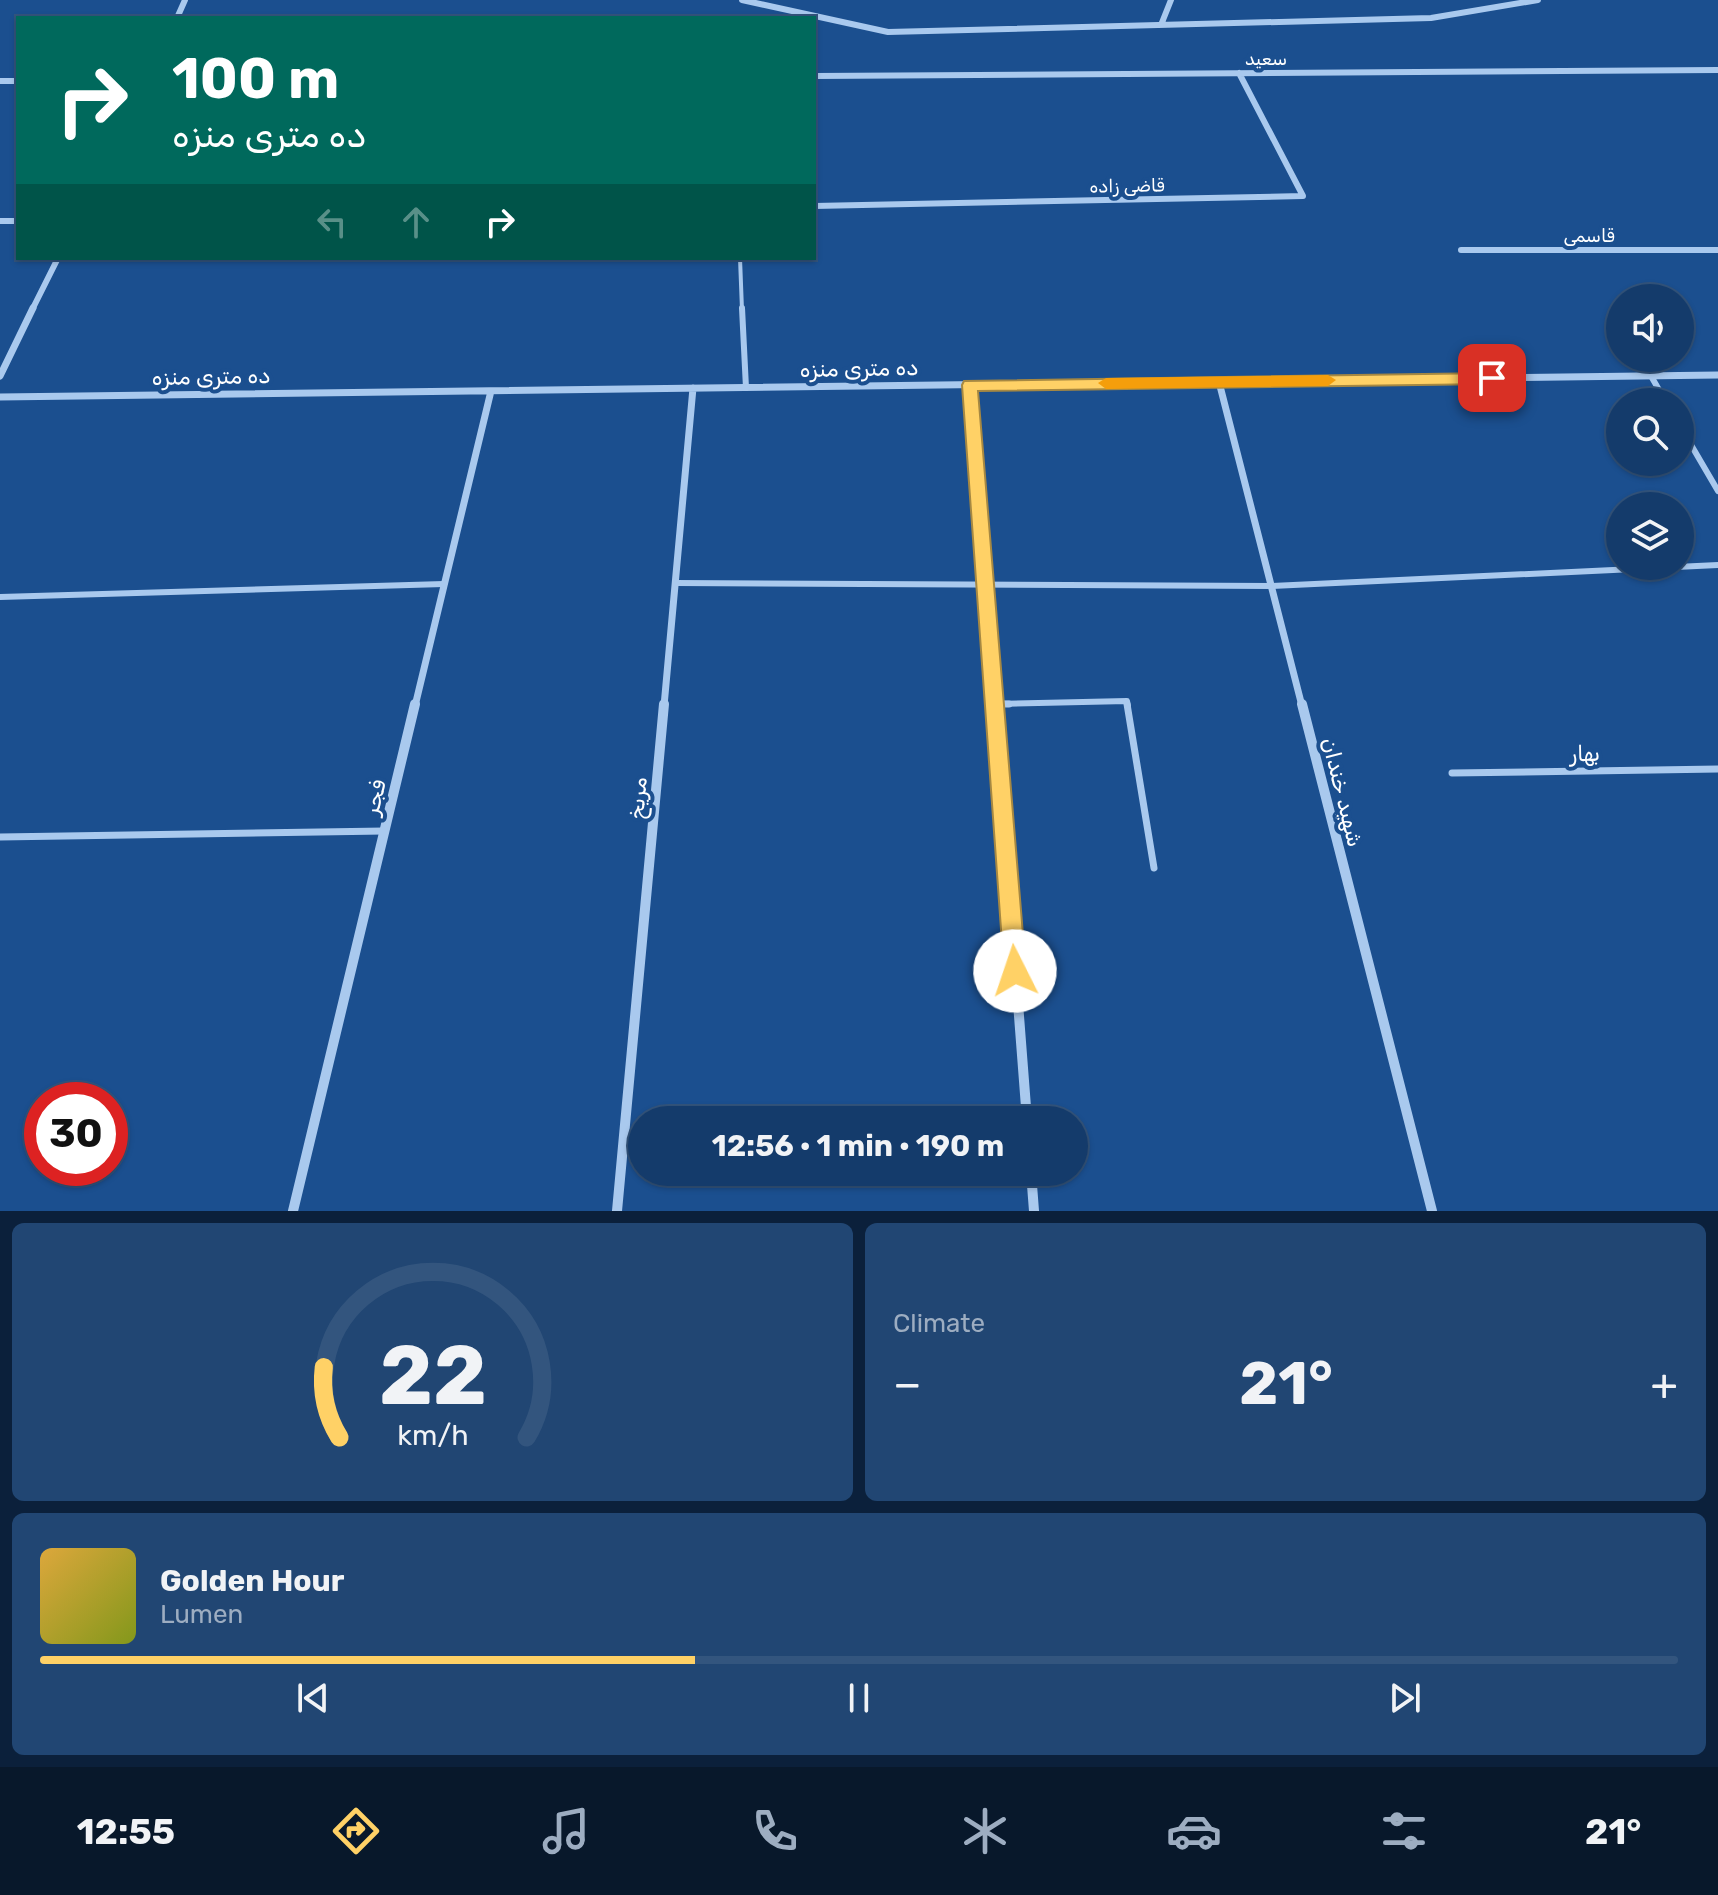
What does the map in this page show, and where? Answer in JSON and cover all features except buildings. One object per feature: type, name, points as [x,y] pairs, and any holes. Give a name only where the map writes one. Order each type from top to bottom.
[{"type":"street","points":[[742,0],[815,16]]},
{"type":"street","points":[[1161,25],[1171,0]]},
{"type":"street","points":[[816,16],[888,32],[1431,18],[1538,0]]},
{"type":"street","name":"سعید","points":[[816,76],[1718,70]]},
{"type":"street","name":"قاضی زاده","points":[[816,206],[1303,196],[1239,73]]},
{"type":"street","name":"قاسمی","points":[[1461,250],[1718,250]]},
{"type":"street","points":[[0,376],[57,260]]},
{"type":"street","name":"ده متری منزه","points":[[0,397],[1718,375]]},
{"type":"street","name":"شهید خندان","points":[[1219,382],[1432,1211]]},
{"type":"street","points":[[970,385],[1026,1106]]},
{"type":"street","name":"مریخ","points":[[617,1211],[693,388]]},
{"type":"street","name":"فجر","points":[[293,1211],[491,391]]},
{"type":"street","points":[[1032,1186],[1034,1211]]},
{"type":"lane","points":[[740,260],[746,388]]},
{"type":"lane","points":[[1651,376],[1658,388]]},
{"type":"lane","points":[[1694,450],[1718,491]]},
{"type":"lane","points":[[675,583],[1272,586],[1718,565]]},
{"type":"lane","points":[[0,597],[444,584]]},
{"type":"lane","points":[[995,704],[1127,701],[1154,868]]},
{"type":"lane","name":"بهار","points":[[1452,773],[1718,769]]},
{"type":"lane","points":[[0,837],[384,831]]},
{"type":"slow traffic","points":[[1106,383],[1328,380]]},
{"type":"route","points":[[1015,971],[970,385],[1492,378]]}]
